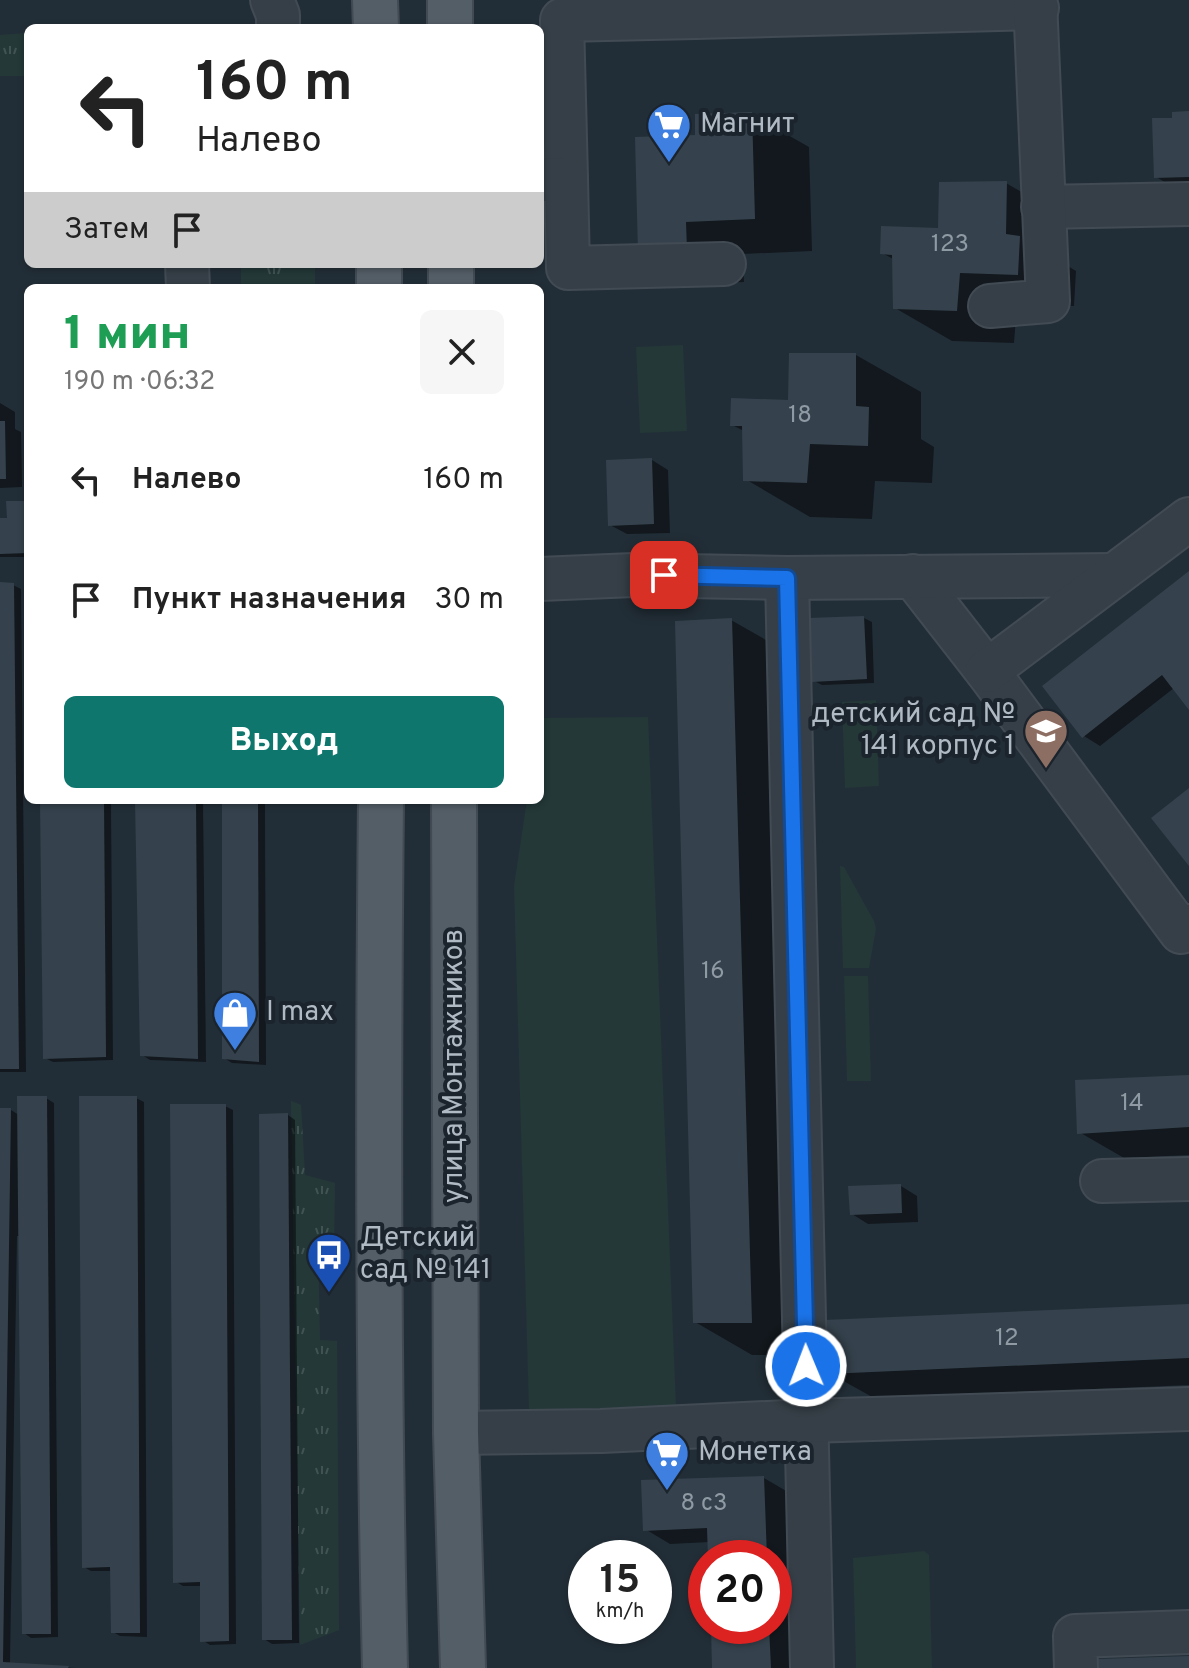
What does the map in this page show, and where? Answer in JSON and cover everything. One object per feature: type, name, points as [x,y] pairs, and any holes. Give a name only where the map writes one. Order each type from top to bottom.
[{"type":"main road","points":[[375,0],[376,24]]},
{"type":"main road","points":[[450,0],[450,24]]},
{"type":"main road","points":[[381,804],[380,1437],[385,1668]]},
{"type":"main road","name":"улица Монтажников","points":[[454,804],[456,1433],[463,1668]]},
{"type":"lane","points":[[272,0],[278,24]]},
{"type":"lane","points":[[724,264],[568,268],[553,180],[562,20],[695,8],[1036,4],[1048,301],[990,306]]},
{"type":"lane","points":[[1043,207],[1189,204]]},
{"type":"lane","points":[[987,671],[1189,519]]},
{"type":"lane","points":[[544,579],[633,575],[787,578],[1114,575]]},
{"type":"lane","points":[[913,576],[1181,932],[1189,926]]},
{"type":"lane","points":[[787,578],[812,1668]]},
{"type":"lane","points":[[1102,1181],[1189,1179]]},
{"type":"lane","points":[[456,1433],[601,1431],[1189,1409]]},
{"type":"lane","points":[[1076,1668],[1075,1636],[1189,1632]]},
{"type":"green space","points":[[24,33],[24,76],[0,76],[0,35]]},
{"type":"green space","points":[[241,268],[315,268],[315,284],[241,284]]},
{"type":"green space","points":[[683,345],[687,431],[640,433],[636,347]]},
{"type":"green space","points":[[876,700],[879,786],[845,788],[842,702]]},
{"type":"green space","points":[[648,717],[676,1406],[529,1410],[514,886],[526,804],[544,804],[544,718]]},
{"type":"green space","points":[[840,866],[844,867],[874,921],[876,929],[869,968],[843,968]]},
{"type":"green space","points":[[844,976],[868,976],[871,1081],[847,1081]]},
{"type":"green space","points":[[291,1101],[301,1105],[305,1175],[335,1183],[334,1242],[318,1245],[320,1340],[337,1341],[339,1630],[300,1645]]},
{"type":"green space","points":[[924,1551],[929,1555],[932,1668],[856,1668],[853,1558]]},
{"type":"building","points":[[1189,111],[1189,177],[1154,178],[1152,118],[1172,118],[1172,112]]},
{"type":"building","points":[[752,112],[755,219],[686,222],[687,250],[638,252],[635,137],[695,135],[695,114]]},
{"type":"building","points":[[1007,181],[1006,234],[1020,236],[1018,275],[960,273],[957,311],[893,309],[892,255],[880,254],[881,226],[938,228],[939,182]]},
{"type":"building","points":[[789,353],[856,353],[856,406],[869,407],[868,446],[810,444],[807,483],[743,481],[742,426],[730,426],[731,398],[788,400]]},
{"type":"building","points":[[0,421],[5,421],[6,479],[0,479]]},
{"type":"building","points":[[652,458],[654,524],[608,526],[606,460]]},
{"type":"building","points":[[6,501],[24,501],[24,553],[0,554],[0,518],[7,518]]},
{"type":"building","points":[[1189,571],[1189,710],[1162,675],[1082,738],[1042,686]]},
{"type":"building","points":[[0,582],[14,583],[19,1069],[0,1069]]},
{"type":"building","points":[[864,616],[867,679],[812,682],[809,618]]},
{"type":"building","points":[[732,618],[752,1323],[693,1323],[675,621]]},
{"type":"building","points":[[1189,788],[1189,866],[1151,818]]},
{"type":"building","points":[[40,804],[104,804],[106,1057],[43,1059]]},
{"type":"building","points":[[135,804],[196,804],[198,1059],[140,1056]]},
{"type":"building","points":[[222,804],[258,804],[259,1062],[222,1059]]},
{"type":"building","points":[[1189,1075],[1189,1127],[1077,1134],[1075,1080]]},
{"type":"building","points":[[17,1096],[47,1096],[51,1634],[22,1634]]},
{"type":"building","points":[[79,1096],[137,1096],[140,1633],[111,1633],[110,1567],[82,1568]]},
{"type":"building","points":[[170,1104],[226,1104],[229,1641],[200,1642],[200,1582],[173,1583]]},
{"type":"building","points":[[0,1108],[11,1108],[3,1662],[68,1668],[0,1668]]},
{"type":"building","points":[[288,1113],[292,1640],[262,1640],[259,1114]]},
{"type":"building","points":[[901,1184],[902,1213],[850,1215],[848,1186]]},
{"type":"building","points":[[1189,1304],[1189,1358],[827,1374],[825,1320]]},
{"type":"building","points":[[764,1476],[766,1540],[707,1540],[707,1528],[643,1531],[641,1480]]},
{"type":"building","points":[[711,1644],[770,1644],[771,1668],[712,1668]]},
{"type":"building","points":[[1189,1656],[1189,1668],[1099,1668],[1098,1659]]},
{"type":"place","name":"Магнит","points":[[669,164]]},
{"type":"place","name":"детский сад № 141 корпус 1","points":[[1046,770]]},
{"type":"place","name":"I max","points":[[235,1052]]},
{"type":"place","name":"Детский сад № 141","points":[[329,1294]]},
{"type":"place","name":"Монетка","points":[[667,1492]]},
{"type":"route","points":[[664,575],[787,578],[806,1366]]}]
